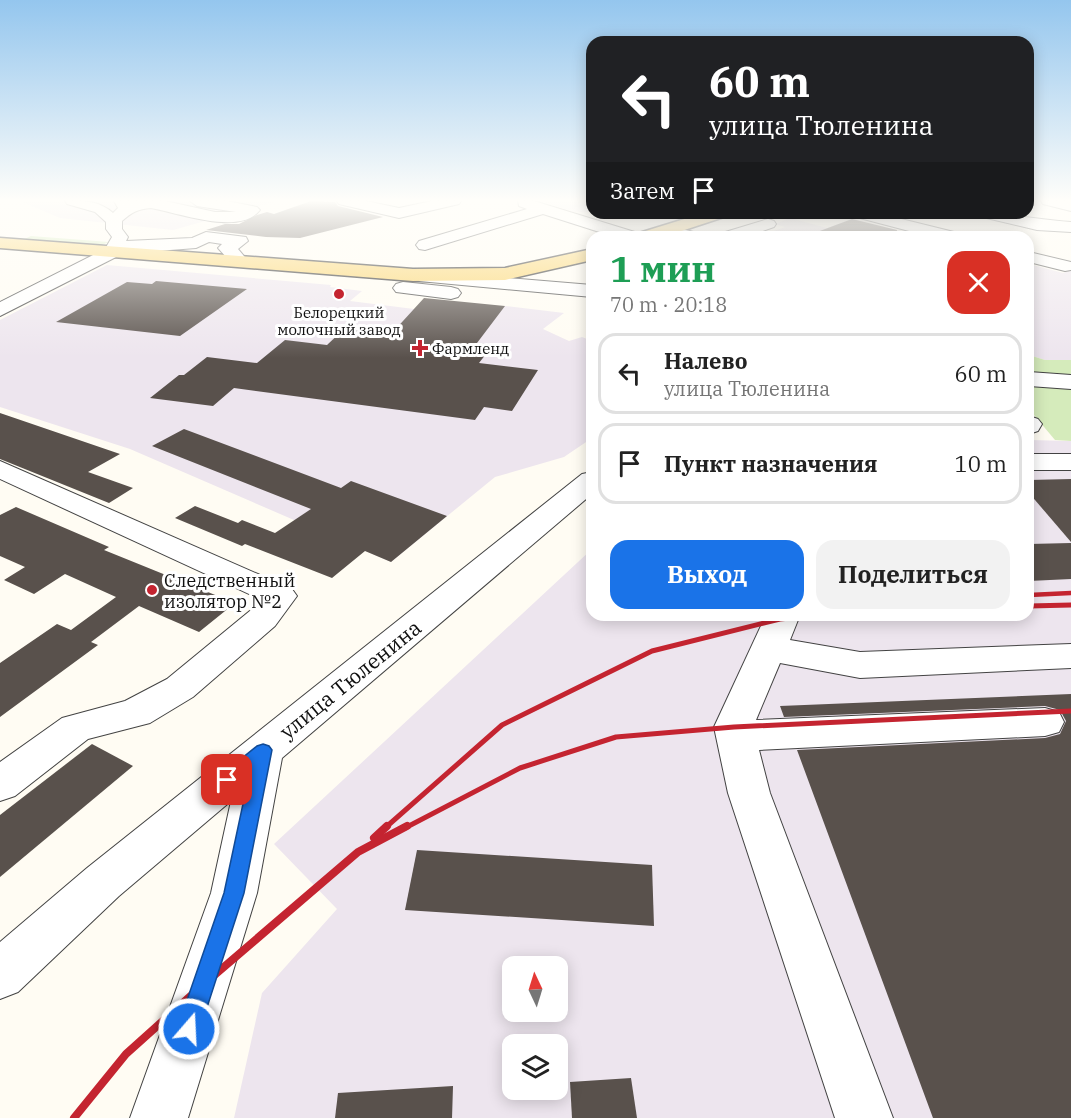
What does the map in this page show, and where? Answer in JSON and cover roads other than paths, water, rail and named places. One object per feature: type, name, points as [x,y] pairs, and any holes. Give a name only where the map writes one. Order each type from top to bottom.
[{"type":"main road","points":[[176,253],[408,282]]},
{"type":"main road","points":[[509,278],[586,258]]},
{"type":"street","points":[[0,310],[101,253]]},
{"type":"street","points":[[1034,258],[1065,266]]},
{"type":"street","points":[[408,282],[492,296],[509,278],[544,287],[586,290]]},
{"type":"street","points":[[1034,379],[1071,382]]},
{"type":"street","points":[[1034,462],[1071,462]]},
{"type":"street","points":[[0,470],[280,596],[263,618],[180,688],[136,713],[76,728],[0,784]]},
{"type":"street","name":"улица Тюленина","points":[[0,975],[103,882],[586,485]]},
{"type":"street","points":[[864,1118],[749,793],[734,727],[775,632],[860,665],[1071,656]]},
{"type":"street","points":[[736,736],[1045,722]]},
{"type":"street","points":[[159,1118],[234,893],[263,750]]},
{"type":"railway","points":[[1034,595],[1071,593]]},
{"type":"railway","points":[[1034,606],[1071,605]]},
{"type":"railway","points":[[385,828],[502,725],[652,651],[772,621]]},
{"type":"railway","points":[[405,828],[520,768],[616,737],[734,727],[1071,711]]},
{"type":"railway","points":[[374,838],[387,826]]},
{"type":"railway","points":[[74,1118],[126,1054],[204,984],[358,852],[407,826]]},
{"type":"place","name":"Белорецкий молочный завод","points":[[339,294]]},
{"type":"place","name":"Фармленд","points":[[420,348]]},
{"type":"place","name":"Следственный изолятор №2","points":[[152,590]]}]
